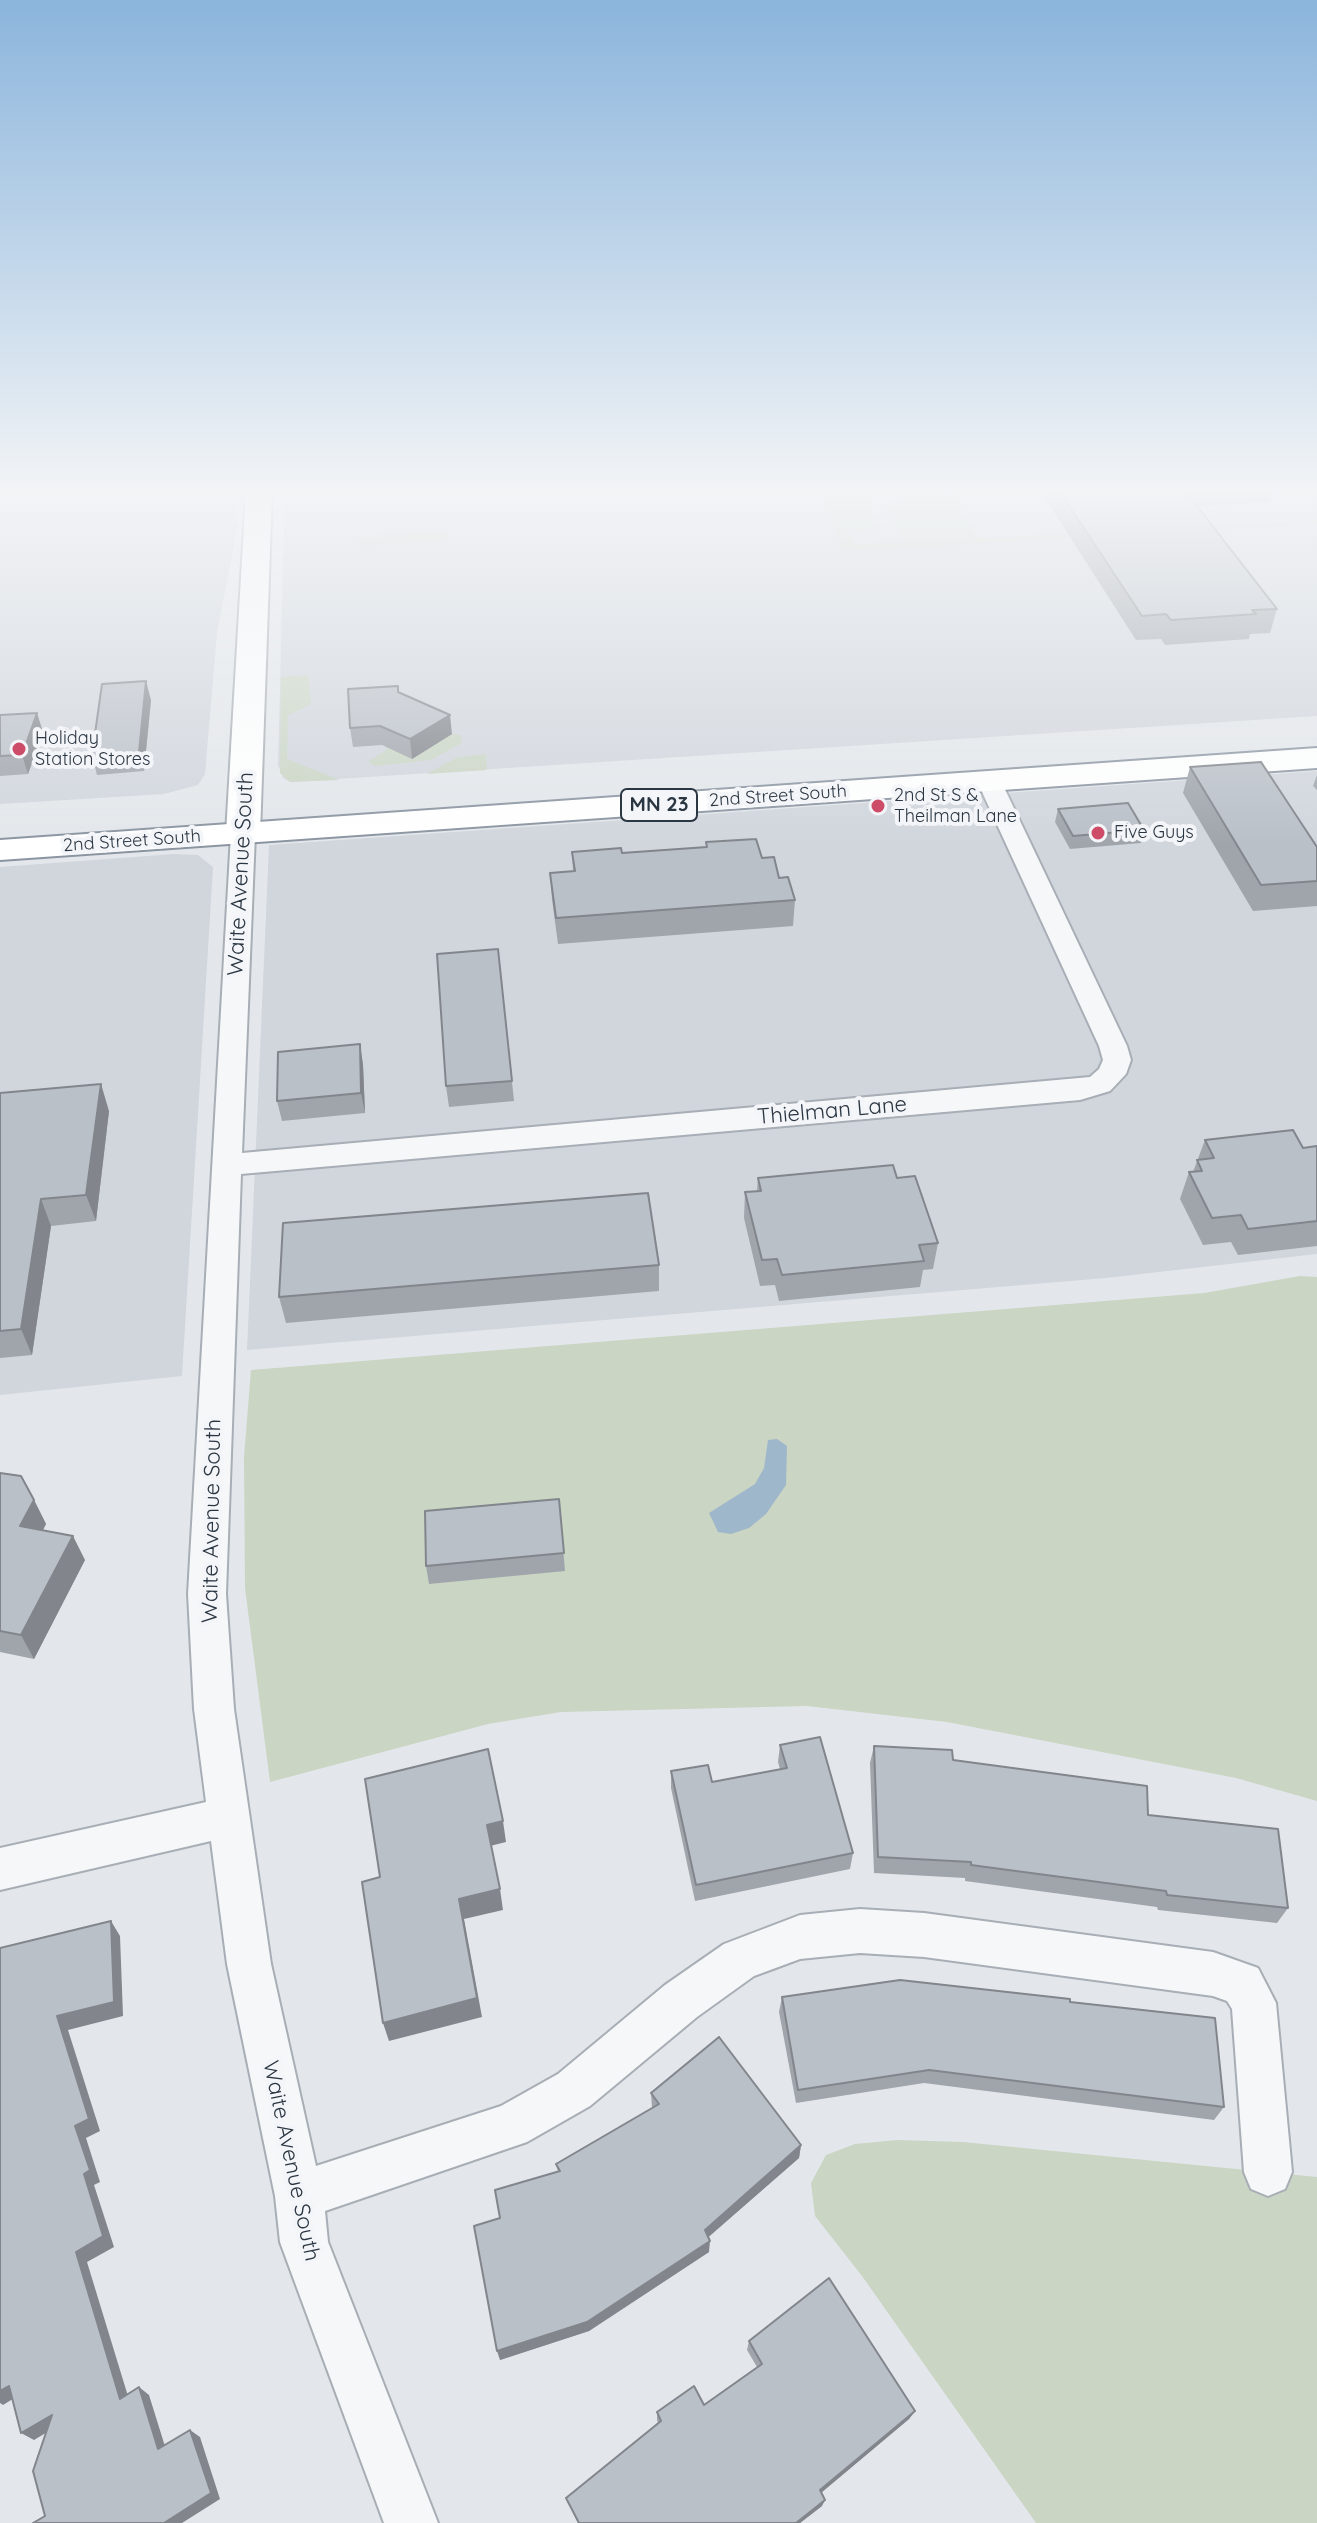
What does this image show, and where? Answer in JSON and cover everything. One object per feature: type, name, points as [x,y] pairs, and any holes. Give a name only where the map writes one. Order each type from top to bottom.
[{"type":"main road","name":"Waite Avenue South","points":[[244,820],[254,610]]},
{"type":"main road","name":"2nd Street South","points":[[0,850],[244,820],[1317,734]]},
{"type":"main road","name":"2nd Street South","points":[[0,822],[244,820],[989,781],[1317,758]]},
{"type":"street","name":"Thielman Lane","points":[[226,1165],[1080,1090],[1100,1084],[1112,1074],[1117,1060],[1113,1046],[989,781]]},
{"type":"street","name":"Waite Avenue South","points":[[244,820],[207,1594],[227,1817],[249,1964],[299,2196],[304,2242],[399,2518]]},
{"type":"street","points":[[0,1869],[227,1817]]},
{"type":"street","points":[[299,2196],[511,2126],[574,2090],[681,2001],[740,1960],[800,1937],[860,1931],[924,1935],[1213,1974],[1242,1984],[1254,2003],[1268,2172]]},
{"type":"shaded area","points":[[0,610],[221,610],[205,774],[198,785],[164,794],[0,804]]},
{"type":"shaded area","points":[[282,610],[1317,610],[1317,716],[290,782],[283,778],[278,765]]},
{"type":"shaded area","points":[[1317,771],[1317,1254],[1106,1278],[247,1350],[269,845]]},
{"type":"shaded area","points":[[174,854],[198,855],[213,867],[182,1376],[0,1395],[0,867]]},
{"type":"green space","points":[[308,675],[311,704],[288,715],[287,759],[339,780],[290,782],[280,773],[281,677]]},
{"type":"green space","points":[[452,734],[461,735],[462,743],[430,760],[375,766],[368,762],[389,748]]},
{"type":"green space","points":[[486,754],[487,770],[427,774],[456,758]]},
{"type":"green space","points":[[1300,1276],[1317,1277],[1317,1801],[1236,1778],[947,1722],[807,1706],[561,1712],[488,1724],[270,1782],[245,1588],[244,1457],[251,1370],[1204,1293]]},
{"type":"green space","points":[[897,2140],[963,2142],[1317,2177],[1317,2523],[1036,2523],[862,2276],[815,2216],[811,2183],[826,2155],[855,2144]]},
{"type":"water","points":[[777,1439],[787,1446],[786,1485],[766,1514],[749,1528],[731,1534],[718,1532],[709,1513],[755,1484],[764,1468],[768,1440]]},
{"type":"building","points":[[1138,610],[1258,610],[1252,610],[1256,614],[1171,620],[1166,614],[1142,616]]},
{"type":"building","points":[[146,681],[139,752],[92,755],[102,684]]},
{"type":"building","points":[[398,686],[398,692],[450,715],[410,739],[380,726],[350,728],[348,689]]},
{"type":"building","points":[[37,713],[22,755],[0,756],[0,715]]},
{"type":"building","points":[[1261,762],[1317,847],[1317,881],[1261,885],[1190,767]]},
{"type":"building","points":[[1128,803],[1144,830],[1073,836],[1058,809]]},
{"type":"building","points":[[756,839],[762,858],[774,857],[779,878],[788,877],[795,900],[556,918],[550,873],[575,871],[572,852],[621,848],[622,853],[707,847],[706,842]]},
{"type":"building","points":[[498,949],[512,1081],[446,1086],[437,954]]},
{"type":"building","points":[[360,1044],[361,1093],[277,1101],[278,1052]]},
{"type":"building","points":[[101,1084],[86,1195],[41,1199],[21,1329],[0,1331],[0,1093]]},
{"type":"building","points":[[1293,1130],[1303,1148],[1317,1146],[1317,1221],[1248,1229],[1241,1215],[1212,1218],[1189,1172],[1202,1171],[1197,1160],[1214,1158],[1205,1140]]},
{"type":"building","points":[[893,1165],[897,1178],[915,1176],[938,1243],[919,1245],[924,1261],[782,1275],[777,1259],[762,1260],[745,1192],[761,1191],[758,1178]]},
{"type":"building","points":[[648,1193],[659,1265],[279,1297],[283,1223]]},
{"type":"building","points":[[0,1473],[21,1476],[34,1500],[20,1526],[73,1536],[21,1635],[0,1631]]},
{"type":"building","points":[[559,1499],[564,1553],[426,1566],[425,1511]]},
{"type":"building","points":[[820,1737],[853,1853],[696,1885],[671,1771],[708,1765],[712,1782],[787,1768],[780,1745]]},
{"type":"building","points":[[874,1746],[952,1750],[953,1760],[1147,1786],[1148,1815],[1278,1829],[1288,1908],[1167,1895],[1166,1891],[971,1865],[971,1862],[878,1857]]},
{"type":"building","points":[[488,1749],[503,1821],[487,1825],[500,1889],[459,1899],[477,1998],[383,2023],[362,1882],[380,1877],[365,1779]]},
{"type":"building","points":[[111,1921],[114,2002],[57,2016],[89,2119],[75,2126],[90,2170],[84,2174],[103,2236],[76,2252],[120,2399],[139,2387],[158,2449],[190,2430],[211,2493],[164,2523],[33,2523],[45,2516],[33,2471],[52,2415],[21,2433],[9,2386],[0,2391],[0,1948]]},
{"type":"building","points":[[900,1980],[1215,2018],[1224,2107],[929,2070],[798,2090],[782,1997]]},
{"type":"building","points":[[719,2037],[801,2145],[705,2230],[710,2241],[587,2322],[497,2351],[474,2226],[500,2218],[495,2190],[560,2171],[556,2164],[659,2104],[651,2093]]},
{"type":"building","points":[[829,2278],[915,2411],[820,2490],[825,2500],[796,2523],[579,2523],[566,2498],[661,2421],[657,2412],[694,2386],[704,2405],[762,2364],[749,2341]]},
{"type":"place","name":"Holiday Station Stores","points":[[19,749]]},
{"type":"place","name":"2nd St S & Theilman Lane","points":[[878,806]]},
{"type":"place","name":"Five Guys","points":[[1098,833]]}]
